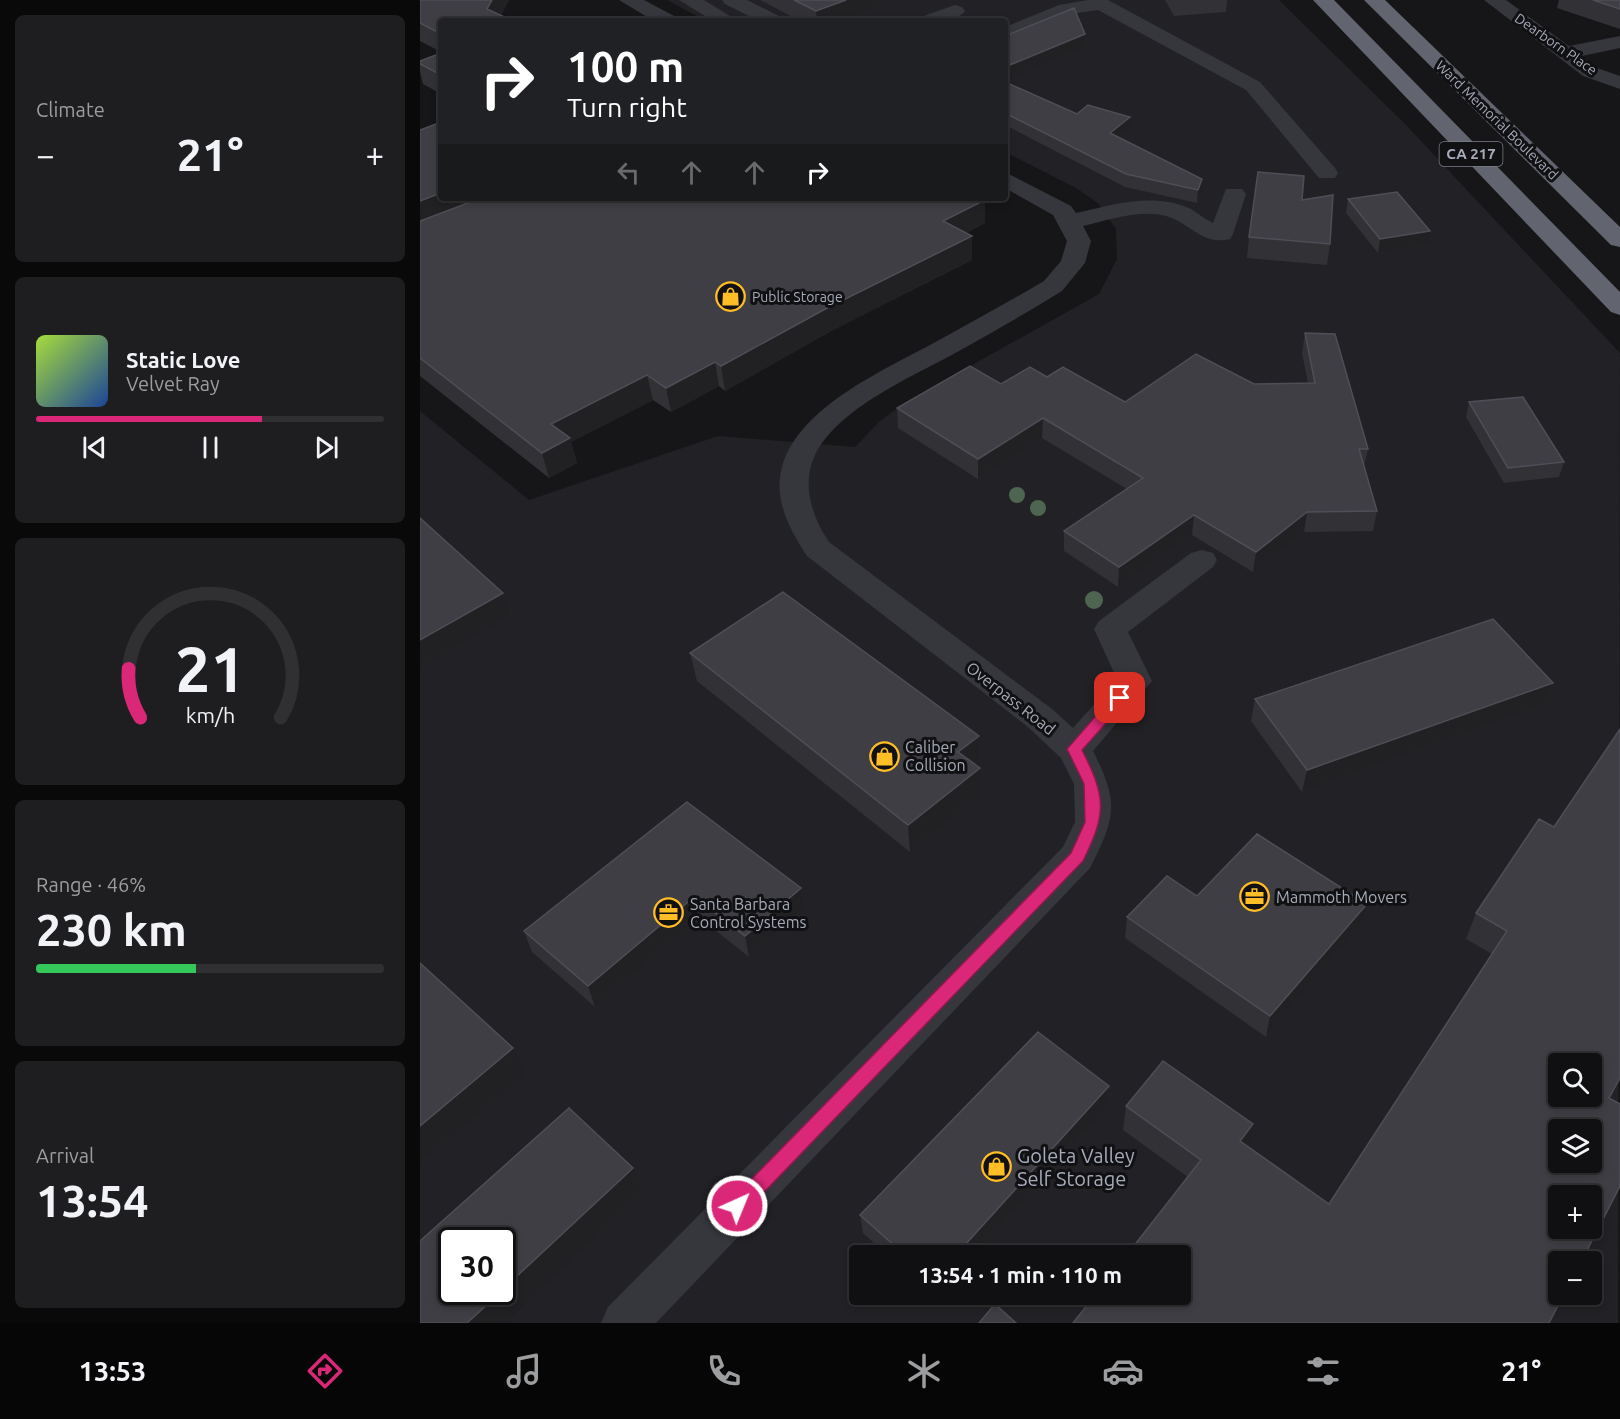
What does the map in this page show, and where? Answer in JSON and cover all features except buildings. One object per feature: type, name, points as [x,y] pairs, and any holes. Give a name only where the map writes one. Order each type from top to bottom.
[{"type":"highway","name":"CA 217","points":[[1323,0],[1620,307]]},
{"type":"highway","name":"Ward Memorial Boulevard","points":[[1374,0],[1620,240]]},
{"type":"street","points":[[629,0],[663,18]]},
{"type":"street","points":[[689,0],[722,18]]},
{"type":"street","points":[[732,0],[768,18]]},
{"type":"street","name":"Dearborn Place","points":[[1494,0],[1590,72],[1620,83]]},
{"type":"street","points":[[1008,33],[1066,9],[1101,4],[1253,86],[1327,173]]},
{"type":"street","points":[[936,18],[955,11]]},
{"type":"street","points":[[1567,53],[1620,42]]},
{"type":"street","points":[[1008,181],[1066,216],[1154,206],[1180,212],[1201,230],[1221,234],[1234,194]]},
{"type":"street","name":"Overpass Road","points":[[624,1323],[1077,857],[1093,822],[1092,784],[1074,749],[1040,718],[818,549],[805,532],[793,494],[800,456],[825,423],[861,397],[1053,286],[1073,263],[1079,241],[1066,216]]},
{"type":"street","points":[[1074,749],[1135,681],[1110,629],[1202,560]]},
{"type":"shaded area","points":[[667,0],[1279,0],[1405,124],[1620,353],[1618,1323],[420,1323],[420,411],[529,500],[718,436],[855,447],[880,421],[906,402],[1099,294],[1117,259],[1116,229],[1099,204],[1076,188],[1008,154],[1008,18],[700,18]]},
{"type":"place","name":"Public Storage","points":[[731,297]]},
{"type":"place","name":"Caliber Collision","points":[[884,756]]},
{"type":"place","name":"Mammoth Movers","points":[[1255,897]]},
{"type":"place","name":"Santa Barbara Control Systems","points":[[669,913]]},
{"type":"place","name":"Goleta Valley Self Storage","points":[[996,1167]]},
{"type":"route","points":[[737,1206],[1077,857],[1093,822],[1092,784],[1074,749],[1120,698]]}]
